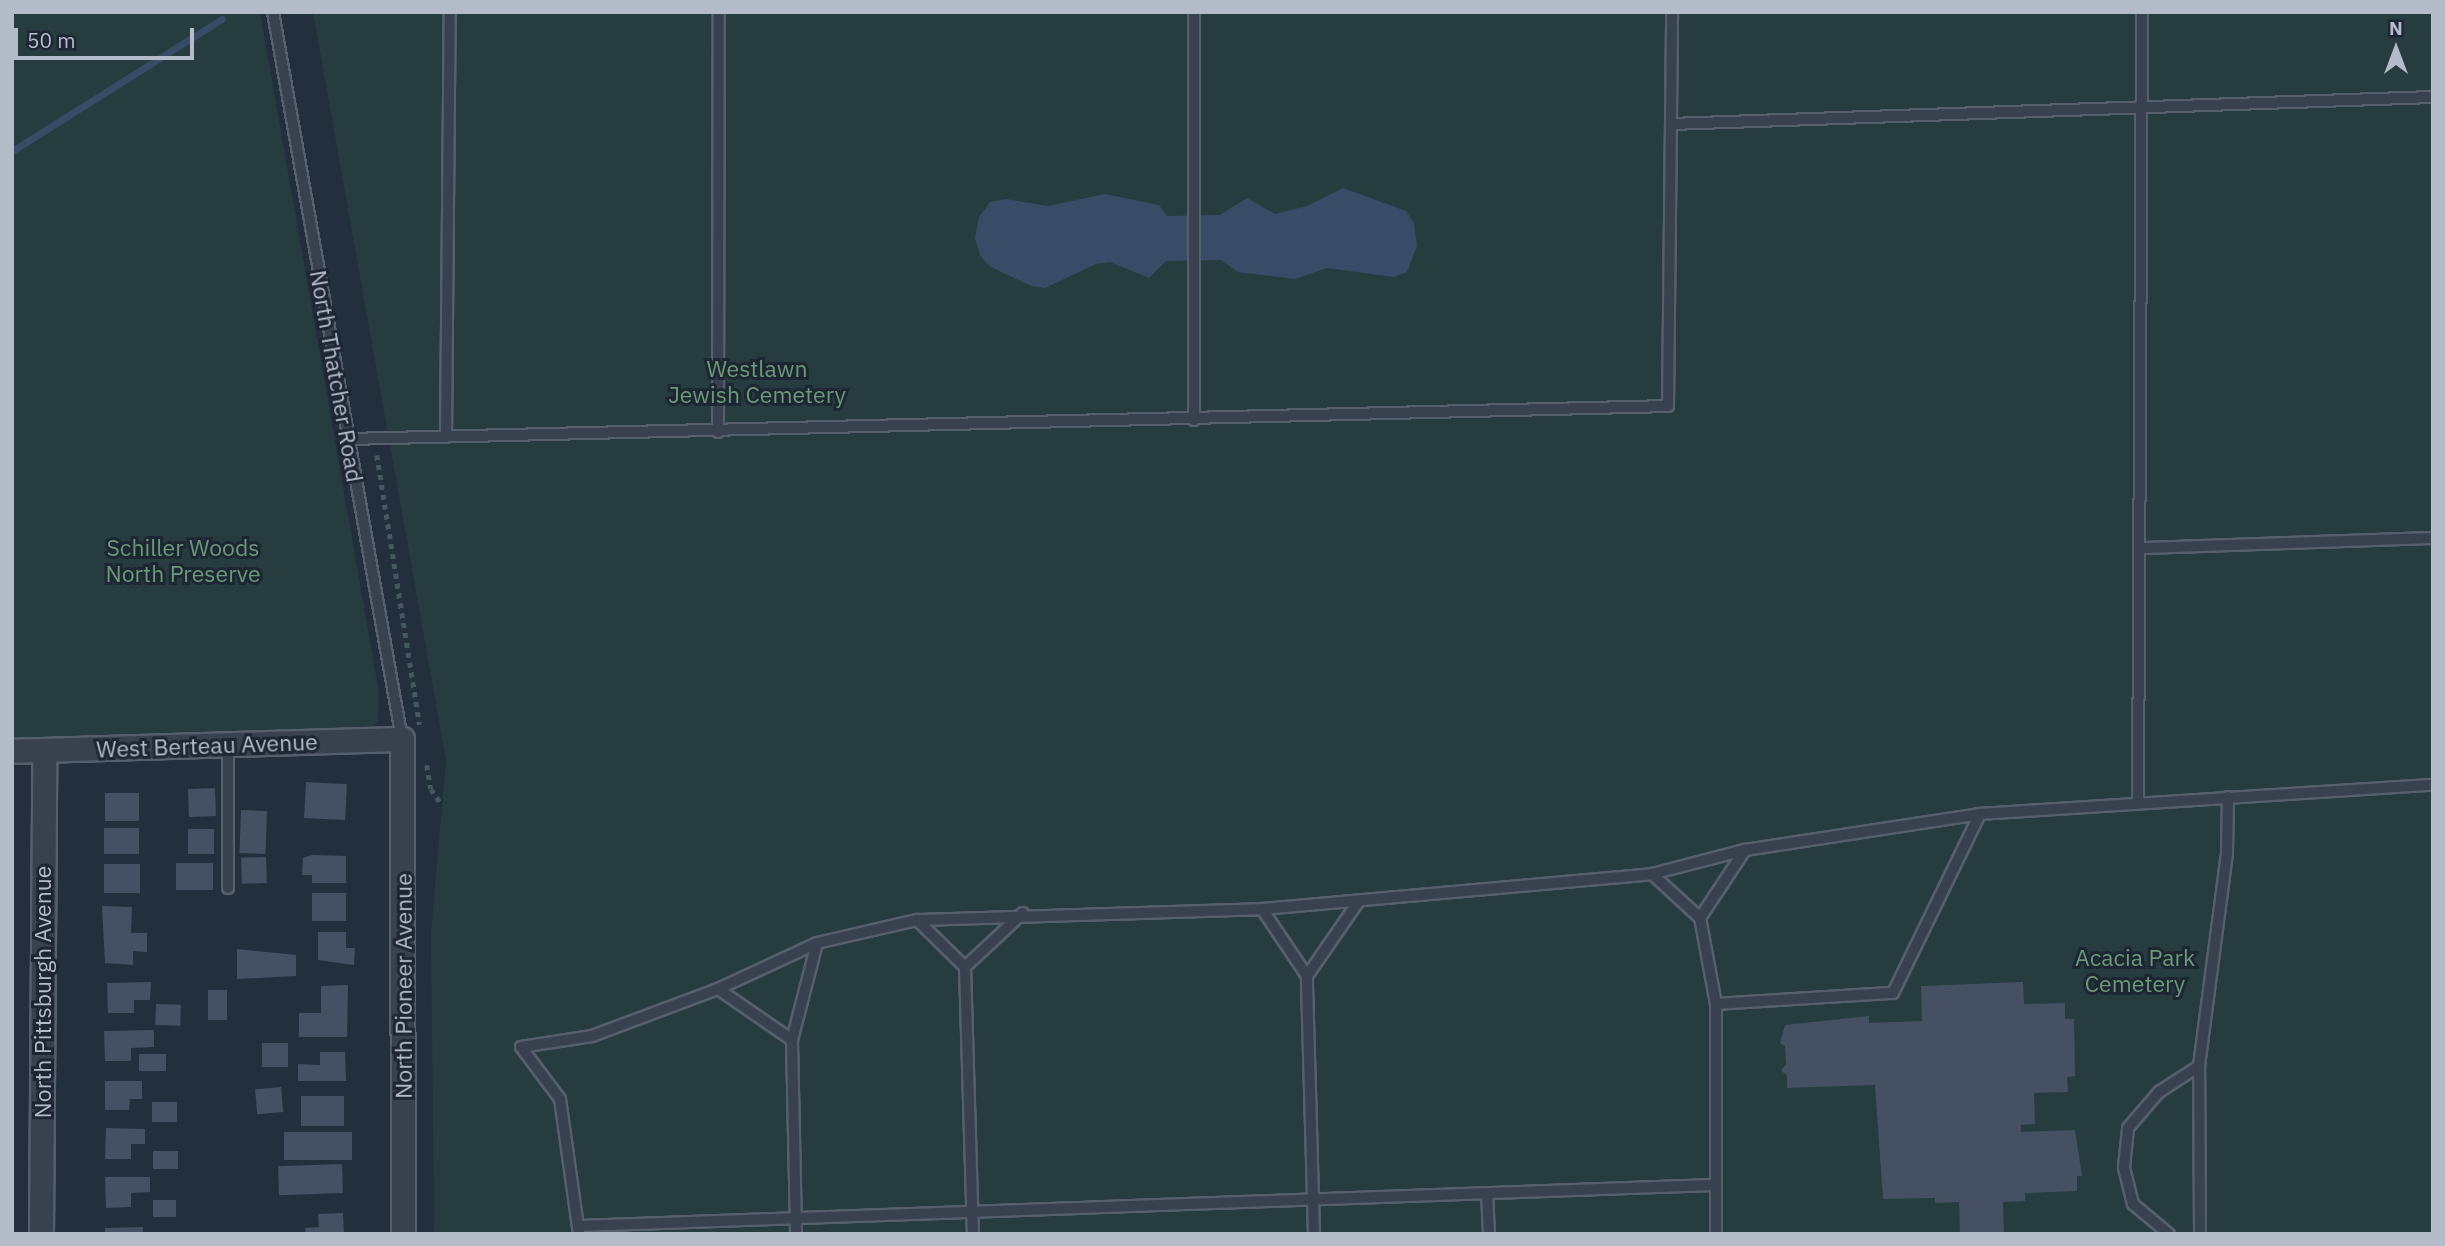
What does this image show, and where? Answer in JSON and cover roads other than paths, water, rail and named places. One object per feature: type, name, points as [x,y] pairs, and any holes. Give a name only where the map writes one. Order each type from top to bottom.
[{"type":"street","name":"West Berteau Avenue","points":[[12,751],[412,736]]},
{"type":"street","name":"North Pioneer Avenue","points":[[403,1234],[412,736]]},
{"type":"street","name":"North Pittsburgh Avenue","points":[[41,1234],[44,751]]},
{"type":"lane","name":"North Thatcher Road","points":[[273,12],[348,439],[412,736]]},
{"type":"lane","points":[[446,437],[450,12]]},
{"type":"lane","points":[[718,432],[719,12]]},
{"type":"lane","points":[[1194,12],[1194,420]]},
{"type":"lane","points":[[348,439],[718,432],[1668,406],[1671,12]]},
{"type":"lane","points":[[2138,801],[2143,548],[2142,12]]},
{"type":"lane","points":[[1671,124],[2433,97]]},
{"type":"lane","points":[[2143,548],[2433,538]]},
{"type":"lane","points":[[228,745],[228,888]]},
{"type":"lane","points":[[1713,1185],[795,1218],[579,1230],[560,1099],[521,1047],[592,1036],[718,989],[817,943],[917,920],[1023,913],[1262,909],[1359,902],[1652,874],[1745,850],[1980,814],[2138,801],[2433,785]]},
{"type":"lane","points":[[2200,1234],[2199,1066],[2227,853],[2228,797]]},
{"type":"lane","points":[[1716,1004],[1893,993],[1980,814]]},
{"type":"lane","points":[[1700,918],[1745,850]]},
{"type":"lane","points":[[1652,874],[1700,918],[1716,1004],[1713,1185],[1716,1234]]},
{"type":"lane","points":[[1307,975],[1359,902]]},
{"type":"lane","points":[[1262,909],[1307,975],[1314,1234]]},
{"type":"lane","points":[[965,967],[1023,913]]},
{"type":"lane","points":[[917,920],[965,967],[973,1234]]},
{"type":"lane","points":[[796,1234],[792,1040],[817,943]]},
{"type":"lane","points":[[718,989],[792,1040]]},
{"type":"lane","points":[[2169,1234],[2133,1204],[2124,1167],[2128,1128],[2158,1092],[2199,1066]]},
{"type":"lane","points":[[1487,1193],[1489,1234]]},
{"type":"water","points":[[1343,188],[1406,211],[1414,223],[1417,246],[1407,272],[1394,277],[1327,268],[1295,279],[1238,272],[1221,260],[1166,261],[1149,278],[1110,262],[1096,264],[1045,288],[1031,286],[989,266],[980,255],[975,238],[979,217],[990,202],[1006,199],[1048,206],[1105,194],[1159,205],[1167,216],[1220,215],[1247,198],[1275,214],[1307,206]]},
{"type":"waterway","points":[[12,151],[222,19]]},
{"type":"park label","name":"Westlawn Jewish Cemetery","points":[[757,381]]},
{"type":"park label","name":"Schiller Woods North Preserve","points":[[183,560]]},
{"type":"park label","name":"Acacia Park Cemetery","points":[[2135,970]]}]
